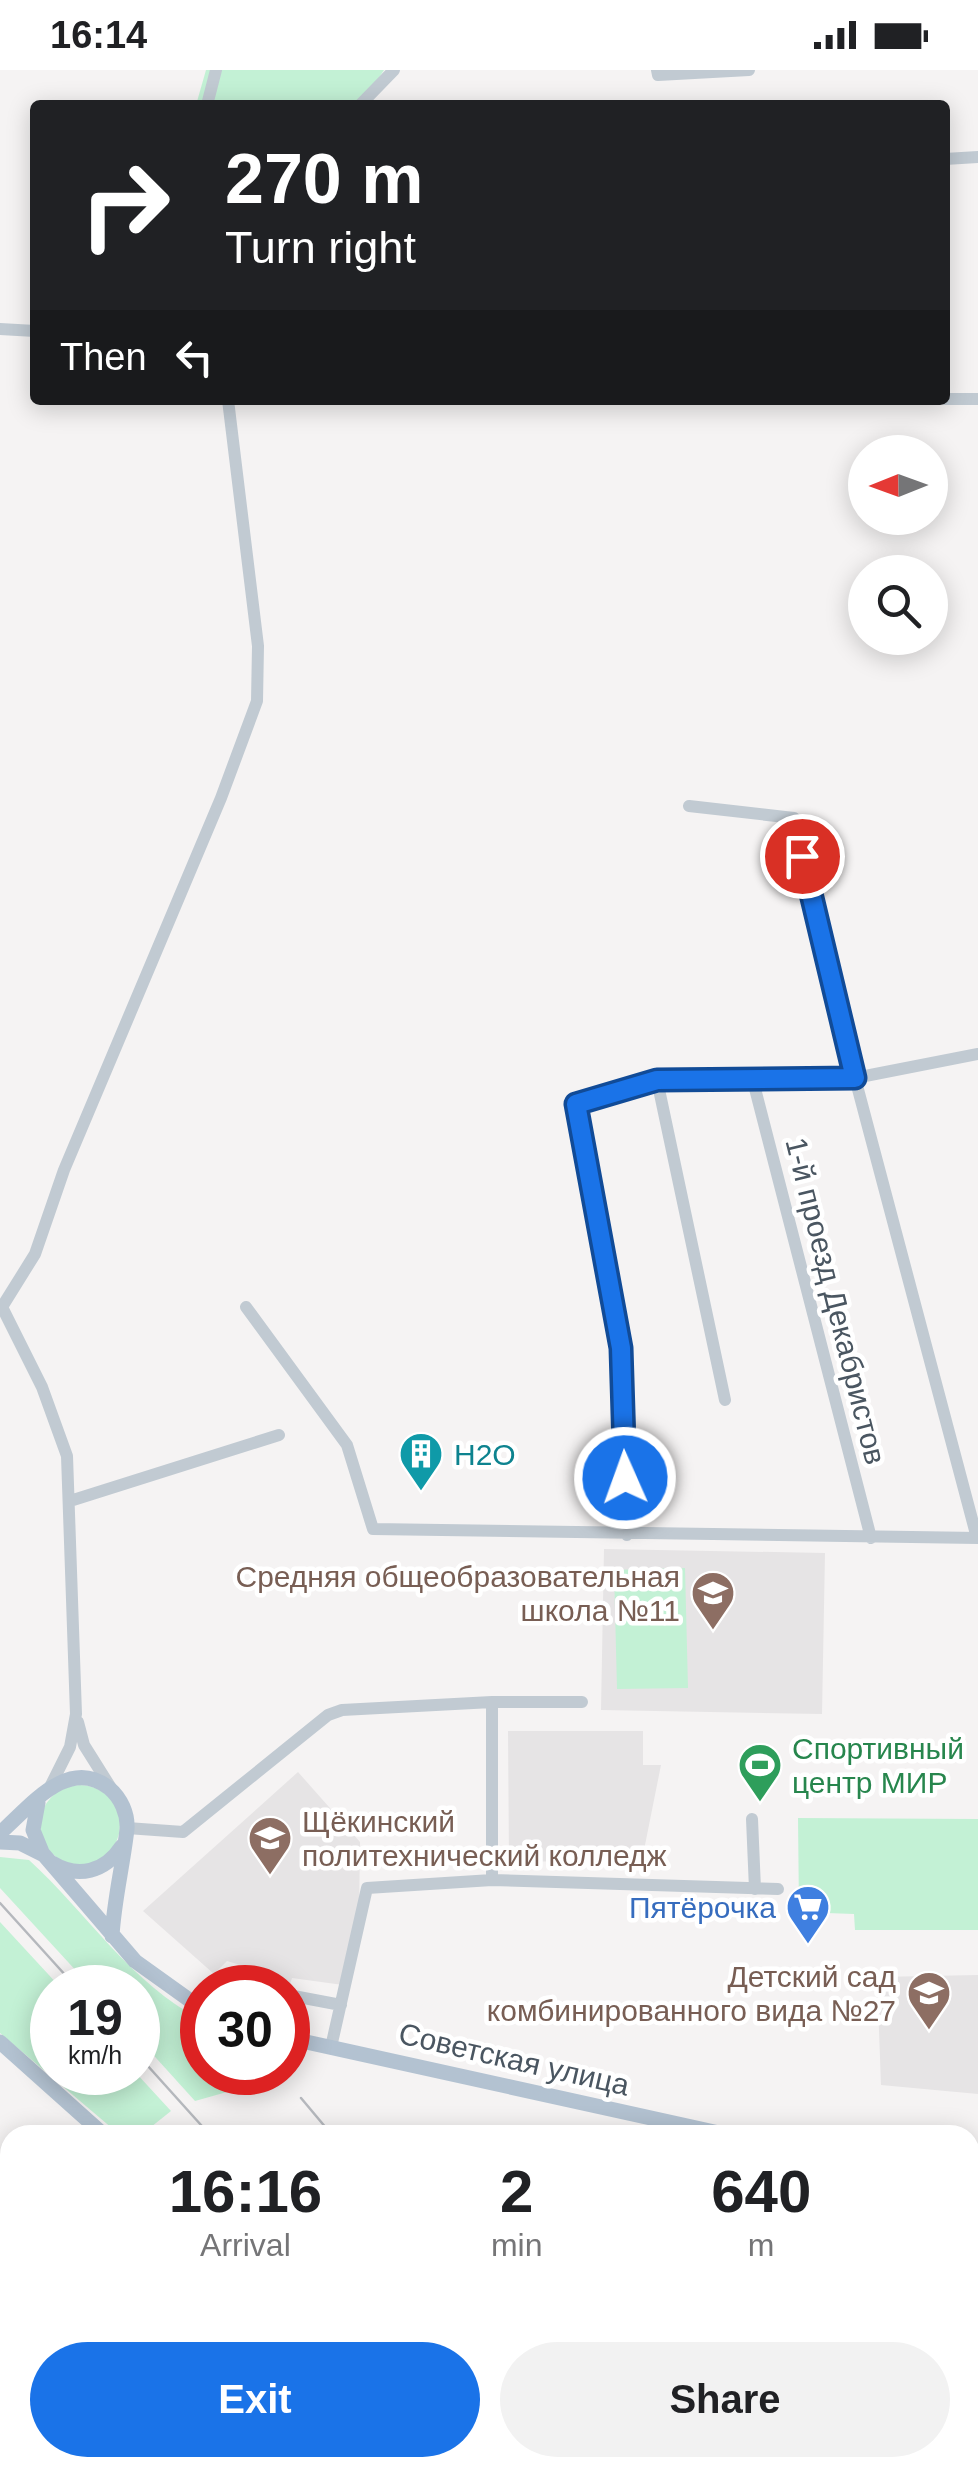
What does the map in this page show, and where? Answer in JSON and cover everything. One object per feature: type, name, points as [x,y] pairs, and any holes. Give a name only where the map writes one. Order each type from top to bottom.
[{"type":"main road","points":[[0,1833],[65,1780],[101,1782],[116,1794],[126,1833],[112,1936]]},
{"type":"main road","points":[[46,1792],[34,1812],[33,1830],[47,1859],[112,1936],[162,1984],[180,1995]]},
{"type":"main road","points":[[0,1842],[20,1843],[67,1870],[94,1870],[117,1854],[126,1833]]},
{"type":"main road","points":[[0,2042],[93,2125]]},
{"type":"main road","name":"Советская улица","points":[[310,2042],[684,2125]]},
{"type":"street","points":[[208,100],[216,70]]},
{"type":"street","points":[[365,100],[394,70]]},
{"type":"street","points":[[657,70],[658,75],[749,70]]},
{"type":"street","points":[[950,159],[978,157]]},
{"type":"street","points":[[0,330],[30,331]]},
{"type":"street","points":[[950,399],[978,399]]},
{"type":"street","points":[[46,1792],[70,1747],[76,1714],[67,1456],[42,1386],[1,1306],[35,1254],[64,1170],[222,798],[257,701],[258,646],[229,405]]},
{"type":"street","points":[[246,1307],[347,1445],[374,1528],[978,1538],[855,1078],[794,818],[689,806]]},
{"type":"street","points":[[627,1534],[621,1348],[576,1104],[657,1080],[855,1078],[978,1054]]},
{"type":"street","name":"1-й проезд Декабристов","points":[[752,1077],[871,1538]]},
{"type":"street","points":[[657,1080],[725,1400]]},
{"type":"street","points":[[70,1501],[279,1436]]},
{"type":"street","points":[[126,1833],[183,1832],[328,1715],[375,1708],[492,1702],[582,1702]]},
{"type":"street","points":[[492,1702],[492,1880]]},
{"type":"street","points":[[76,1714],[84,1746],[116,1794]]},
{"type":"street","points":[[752,1819],[755,1889]]},
{"type":"street","points":[[332,2046],[367,1888],[492,1880],[778,1889]]},
{"type":"street","points":[[310,1999],[341,2005]]},
{"type":"shaded area","name":"Средняя общеобразовательная школа №11","points":[[604,1549],[825,1553],[822,1714],[601,1710]]},
{"type":"shaded area","points":[[508,1731],[643,1731],[643,1765],[661,1765],[642,1860],[509,1862]]},
{"type":"shaded area","name":"Щёкинский политехнический колледж","points":[[298,1772],[360,1842],[359,1917],[343,1985],[310,1980],[310,1965],[240,1965],[227,1961],[223,1965],[204,1965],[143,1911]]},
{"type":"shaded area","name":"Детский сад комбинированного вида №27","points":[[978,1975],[978,2094],[881,2085],[877,1977]]},
{"type":"green space","points":[[206,70],[384,70],[364,100],[197,100]]},
{"type":"green space","points":[[685,1568],[688,1688],[617,1689],[614,1570]]},
{"type":"green space","points":[[72,1785],[88,1785],[109,1796],[120,1825],[109,1854],[88,1865],[72,1865],[58,1859],[46,1847],[40,1833],[40,1817],[46,1803],[58,1791]]},
{"type":"green space","points":[[798,1818],[978,1819],[978,1930],[855,1930],[854,1914],[799,1912]]},
{"type":"green space","points":[[0,1857],[29,1860],[129,1965],[71,1965],[0,1888]]},
{"type":"green space","points":[[0,1922],[40,1965],[30,1965],[30,2058],[0,2033]]},
{"type":"green space","points":[[160,1993],[180,2007],[180,2084],[160,2062]]},
{"type":"green space","points":[[73,2095],[156,2095],[171,2111],[154,2125],[108,2125]]},
{"type":"green space","points":[[190,2095],[216,2095],[195,2101]]},
{"type":"railway","points":[[0,1903],[56,1965]]},
{"type":"railway","points":[[160,2079],[201,2125]]},
{"type":"railway","points":[[301,2098],[324,2125]]},
{"type":"place","name":"Н2О","points":[[421,1492]]},
{"type":"place","name":"Средняя общеобразовательная школа №11","points":[[713,1631]]},
{"type":"place","name":"Спортивный центр МИР","points":[[760,1803]]},
{"type":"place","name":"Щёкинский политехнический колледж","points":[[270,1876]]},
{"type":"place","name":"Пятёрочка","points":[[808,1945]]},
{"type":"place","name":"Детский сад комбинированного вида №27","points":[[929,2031]]},
{"type":"route","points":[[625,1478],[621,1348],[576,1104],[657,1080],[855,1078],[802,856]]}]
